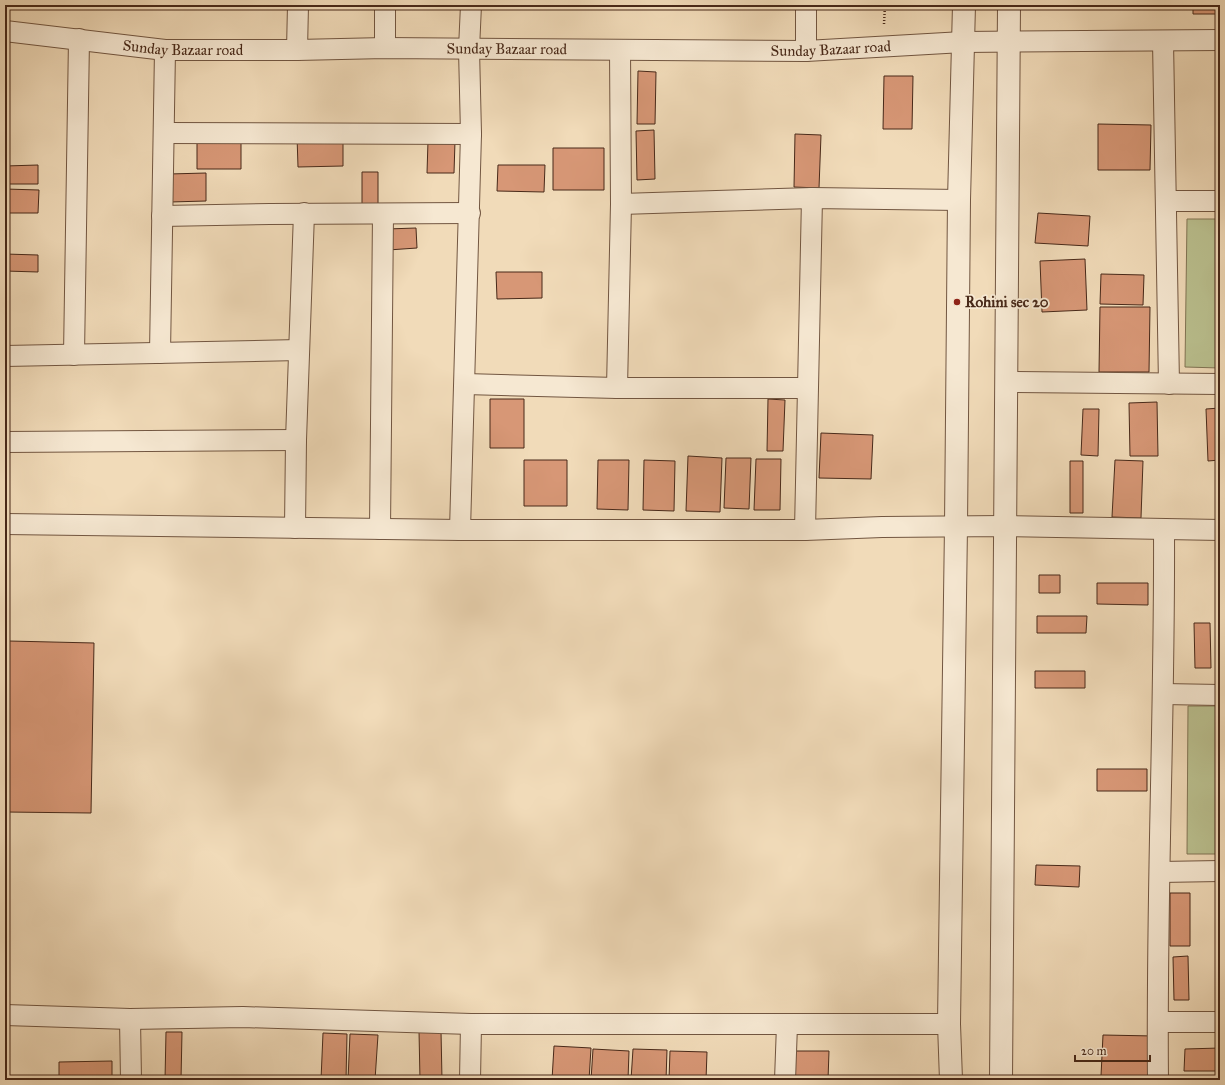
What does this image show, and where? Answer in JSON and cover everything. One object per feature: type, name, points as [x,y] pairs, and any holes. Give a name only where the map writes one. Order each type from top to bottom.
[{"type":"street","points":[[297,50],[298,5]]},
{"type":"street","points":[[385,5],[385,48]]},
{"type":"street","points":[[460,530],[470,213],[471,134],[469,49],[471,5]]},
{"type":"street","points":[[806,5],[806,51]]},
{"type":"street","points":[[951,1080],[949,1024],[959,200],[964,5]]},
{"type":"street","points":[[1001,1080],[1009,5]]},
{"type":"street","name":"Sunday Bazaar road","points":[[5,30],[165,50],[385,48],[806,51],[963,42],[1220,40]]},
{"type":"street","points":[[74,355],[79,40]]},
{"type":"street","points":[[1162,41],[1169,384]]},
{"type":"street","points":[[160,353],[165,50]]},
{"type":"street","points":[[617,388],[621,204],[620,50]]},
{"type":"street","points":[[164,133],[471,134]]},
{"type":"street","points":[[621,204],[812,198],[959,200]]},
{"type":"street","points":[[805,530],[812,198]]},
{"type":"street","points":[[1166,201],[1220,201]]},
{"type":"street","points":[[162,216],[304,213],[470,213]]},
{"type":"street","points":[[295,528],[296,440],[304,213]]},
{"type":"street","points":[[380,529],[383,214]]},
{"type":"street","points":[[5,356],[300,350]]},
{"type":"street","points":[[1006,382],[1220,384]]},
{"type":"street","points":[[465,384],[617,388],[807,388]]},
{"type":"street","points":[[5,442],[296,440]]},
{"type":"street","points":[[5,524],[460,530],[805,530],[956,526],[1220,530]]},
{"type":"street","points":[[1158,1080],[1164,529]]},
{"type":"street","points":[[1163,694],[1220,695]]},
{"type":"street","points":[[1160,872],[1220,872]]},
{"type":"street","points":[[5,1015],[130,1019],[243,1017],[471,1024],[949,1024]]},
{"type":"street","points":[[130,1019],[131,1080]]},
{"type":"street","points":[[1158,1022],[1220,1022]]},
{"type":"street","points":[[470,1080],[471,1024]]},
{"type":"street","points":[[784,1080],[787,1024]]},
{"type":"green space","points":[[1187,219],[1220,219],[1220,368],[1185,367]]},
{"type":"green space","points":[[1188,706],[1220,706],[1220,854],[1187,854]]},
{"type":"building","points":[[529,5],[557,5],[557,8],[529,9]]},
{"type":"building","points":[[1193,5],[1220,5],[1220,14],[1193,14]]},
{"type":"building","points":[[638,71],[656,72],[655,124],[637,124]]},
{"type":"building","points":[[884,76],[913,76],[912,129],[883,129]]},
{"type":"building","points":[[1098,124],[1151,125],[1150,170],[1098,170]]},
{"type":"building","points":[[654,130],[655,179],[637,180],[636,131]]},
{"type":"building","points":[[795,134],[821,135],[819,188],[794,187]]},
{"type":"building","points":[[197,135],[241,135],[241,169],[197,169]]},
{"type":"building","points":[[343,135],[343,166],[298,167],[297,136]]},
{"type":"building","points":[[428,141],[455,141],[454,173],[427,173]]},
{"type":"building","points":[[553,148],[604,148],[604,190],[553,190]]},
{"type":"building","points":[[38,165],[38,184],[5,184],[5,166]]},
{"type":"building","points":[[498,165],[545,165],[544,192],[497,191]]},
{"type":"building","points":[[362,172],[378,172],[378,204],[362,204]]},
{"type":"building","points":[[206,173],[206,201],[170,202],[169,174]]},
{"type":"building","points":[[5,189],[39,190],[38,213],[5,213]]},
{"type":"building","points":[[1038,213],[1090,216],[1088,246],[1035,243]]},
{"type":"building","points":[[416,228],[417,248],[388,250],[387,229]]},
{"type":"building","points":[[5,254],[38,255],[38,272],[5,271]]},
{"type":"building","points":[[1085,259],[1087,310],[1042,312],[1040,261]]},
{"type":"building","points":[[496,272],[542,272],[542,298],[497,299]]},
{"type":"building","points":[[1101,274],[1144,275],[1143,305],[1100,304]]},
{"type":"building","points":[[1100,307],[1150,307],[1149,372],[1099,372]]},
{"type":"building","points":[[490,399],[524,399],[524,448],[490,448]]},
{"type":"building","points":[[768,399],[785,400],[783,451],[767,451]]},
{"type":"building","points":[[1157,402],[1158,456],[1130,456],[1129,403]]},
{"type":"building","points":[[1220,408],[1220,460],[1208,461],[1206,409]]},
{"type":"building","points":[[1083,409],[1099,409],[1098,456],[1081,455]]},
{"type":"building","points":[[821,433],[873,435],[871,479],[819,478]]},
{"type":"building","points":[[688,456],[722,458],[720,512],[686,511]]},
{"type":"building","points":[[726,458],[751,458],[749,509],[724,508]]},
{"type":"building","points":[[756,459],[781,459],[780,510],[754,510]]},
{"type":"building","points":[[524,460],[567,460],[567,506],[524,506]]},
{"type":"building","points":[[598,460],[629,460],[628,510],[597,509]]},
{"type":"building","points":[[644,460],[675,461],[674,511],[643,510]]},
{"type":"building","points":[[1115,460],[1143,461],[1141,518],[1112,517]]},
{"type":"building","points":[[1070,461],[1083,461],[1083,513],[1070,513]]},
{"type":"building","points":[[1039,575],[1060,575],[1060,593],[1039,593]]},
{"type":"building","points":[[1097,583],[1148,583],[1148,605],[1097,604]]},
{"type":"building","points":[[1037,616],[1087,616],[1086,633],[1037,633]]},
{"type":"building","points":[[1194,623],[1210,623],[1211,668],[1195,668]]},
{"type":"building","points":[[9,641],[94,643],[91,813],[6,812]]},
{"type":"building","points":[[1035,671],[1085,671],[1085,688],[1035,688]]},
{"type":"building","points":[[1097,769],[1147,769],[1147,791],[1097,791]]},
{"type":"building","points":[[1036,865],[1080,866],[1079,887],[1035,885]]},
{"type":"building","points":[[1170,893],[1190,893],[1190,946],[1170,946]]},
{"type":"building","points":[[1188,956],[1189,1000],[1174,1000],[1173,957]]},
{"type":"building","points":[[419,1031],[441,1031],[442,1080],[420,1080]]},
{"type":"building","points":[[166,1032],[182,1032],[181,1080],[165,1080]]},
{"type":"building","points":[[323,1033],[347,1034],[346,1080],[321,1080]]},
{"type":"building","points":[[350,1034],[378,1035],[375,1080],[348,1080]]},
{"type":"building","points":[[1103,1035],[1154,1036],[1154,1080],[1134,1080],[1101,1076]]},
{"type":"building","points":[[554,1046],[591,1048],[589,1080],[552,1080]]},
{"type":"building","points":[[1220,1048],[1220,1071],[1184,1071],[1185,1049]]},
{"type":"building","points":[[593,1049],[629,1051],[628,1080],[591,1080]]},
{"type":"building","points":[[633,1049],[667,1050],[666,1080],[631,1080]]},
{"type":"building","points":[[670,1051],[707,1052],[706,1080],[669,1080]]},
{"type":"building","points":[[789,1051],[829,1051],[828,1080],[788,1080]]},
{"type":"building","points":[[112,1061],[112,1080],[59,1080],[59,1062]]},
{"type":"place","name":"Rohini sec 20","points":[[957,302]]}]
